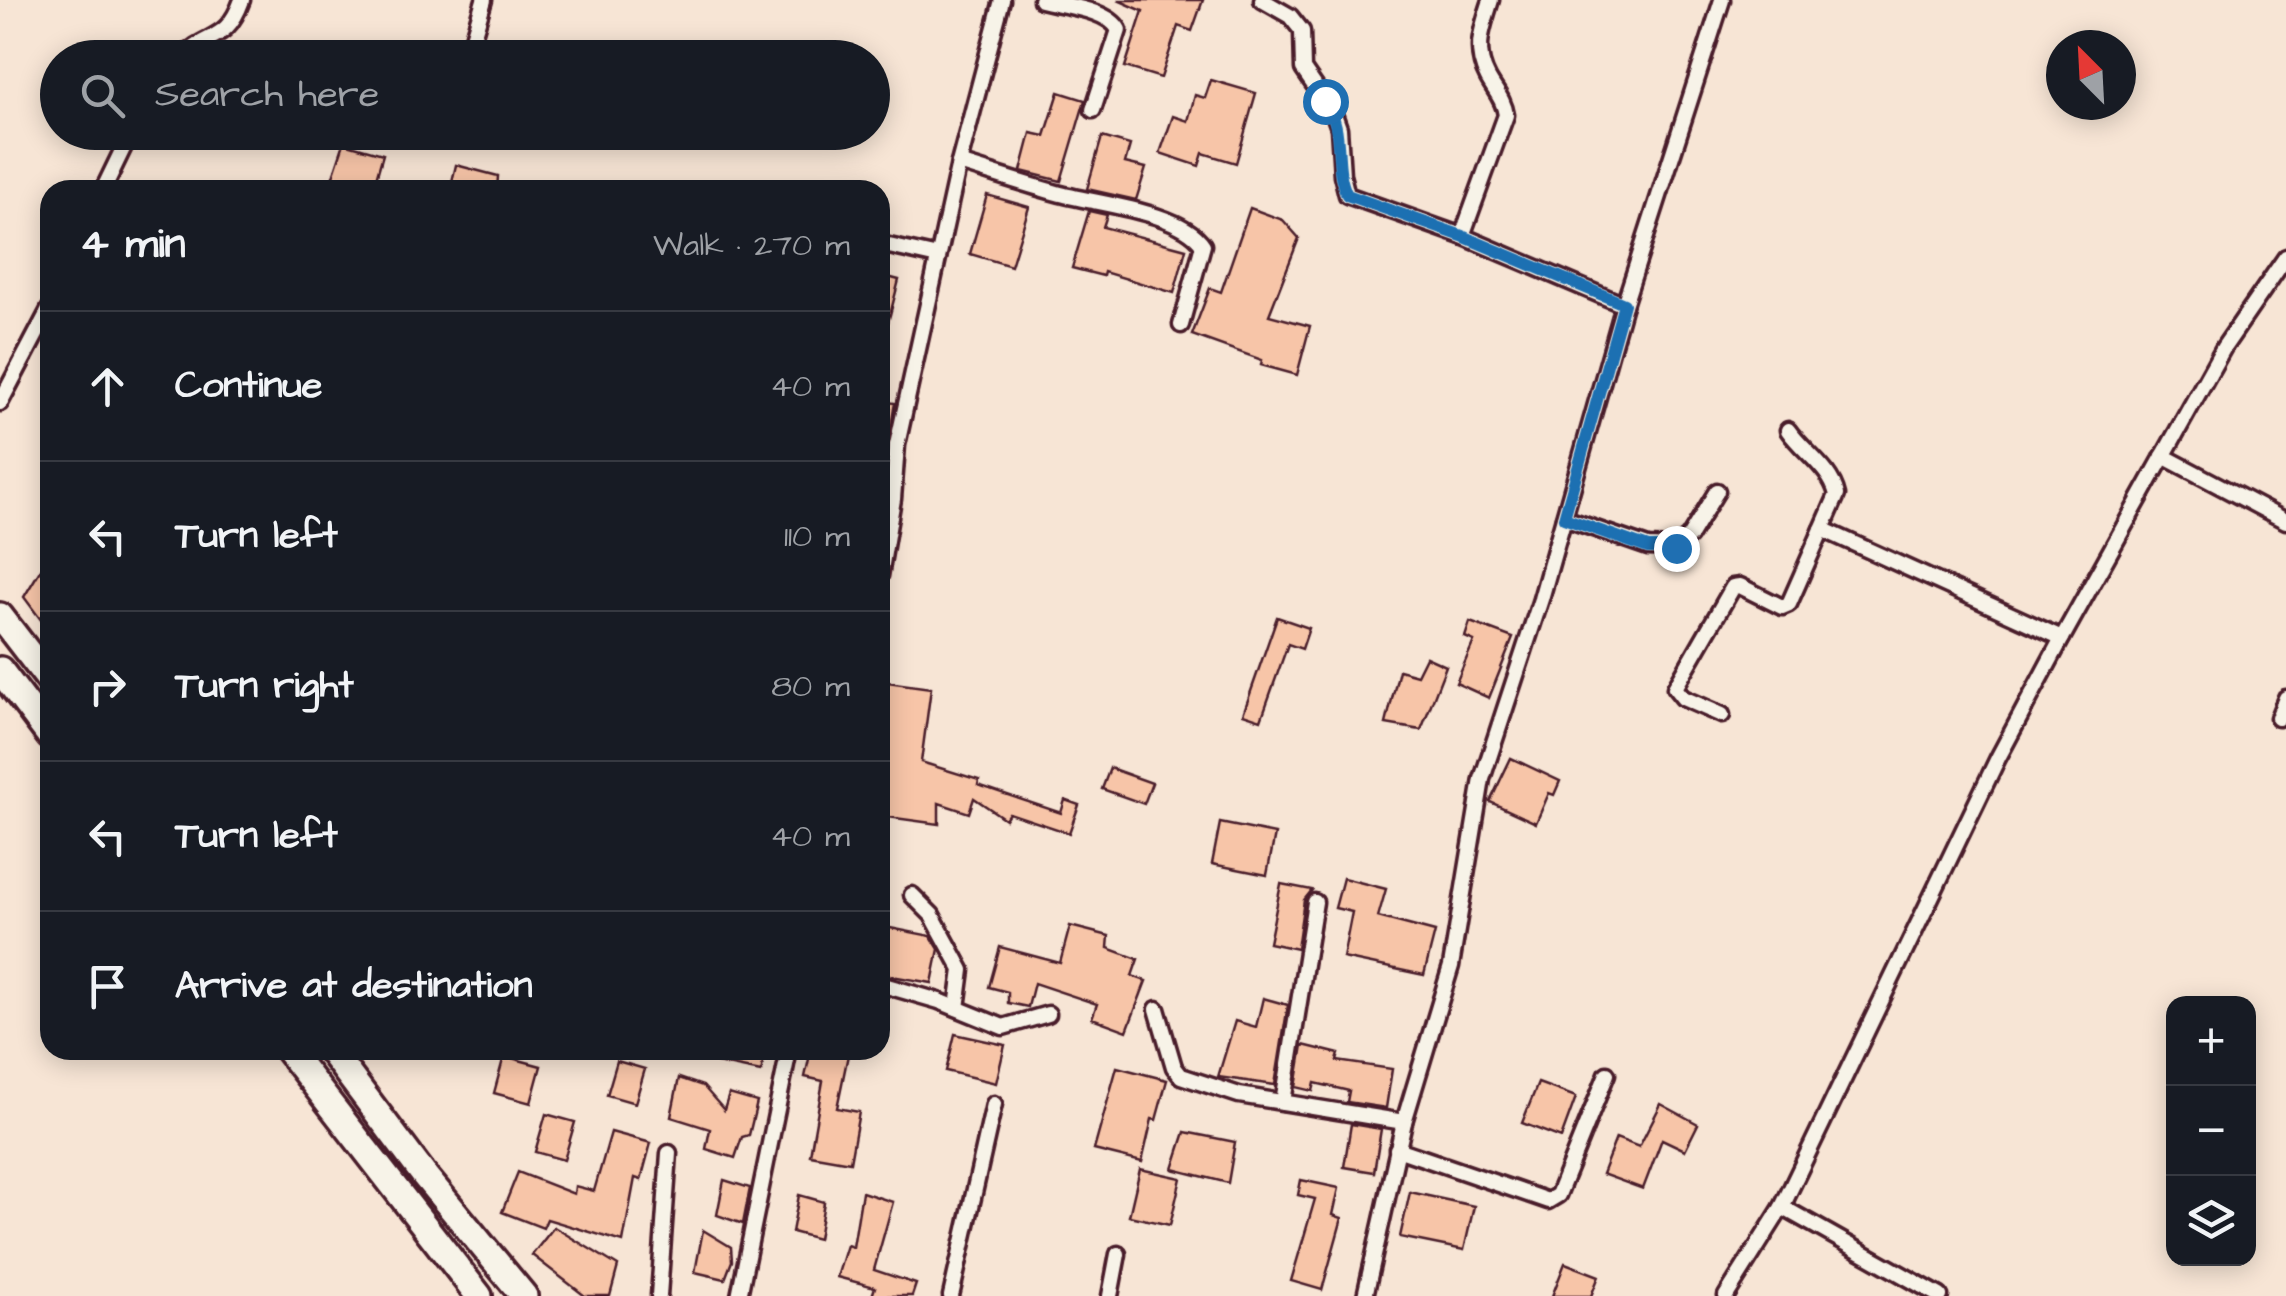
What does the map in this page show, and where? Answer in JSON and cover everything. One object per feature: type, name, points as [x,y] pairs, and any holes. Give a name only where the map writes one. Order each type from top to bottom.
[{"type":"highway","points":[[0,616],[40,669]]},
{"type":"highway","points":[[0,670],[40,723]]},
{"type":"highway","points":[[296,1060],[479,1296]]},
{"type":"highway","points":[[338,1060],[424,1175],[524,1296]]},
{"type":"street","points":[[209,40],[222,34],[235,18],[242,0]]},
{"type":"street","points":[[472,40],[484,0]]},
{"type":"street","points":[[890,516],[898,445],[938,257],[1002,0]]},
{"type":"street","points":[[1041,0],[1098,14],[1115,22],[1119,30],[1093,110]]},
{"type":"street","points":[[1262,0],[1290,16],[1302,31],[1304,68],[1334,114],[1338,128],[1347,195],[1462,236],[1624,304]]},
{"type":"street","points":[[1462,236],[1506,115],[1478,56],[1491,0]]},
{"type":"street","points":[[1365,1296],[1404,1122],[1452,966],[1482,779],[1542,599],[1624,304],[1722,0]]},
{"type":"street","points":[[108,180],[122,150]]},
{"type":"street","points":[[959,163],[1060,194],[1154,216],[1196,235],[1202,245],[1181,325]]},
{"type":"street","points":[[890,246],[938,257]]},
{"type":"street","points":[[1726,1296],[1782,1207],[1998,758],[2062,638],[2224,348],[2280,278],[2286,257]]},
{"type":"street","points":[[0,402],[40,327]]},
{"type":"street","points":[[1722,715],[1682,698],[1675,688],[1728,591],[1740,586],[1777,606],[1789,604],[1837,495],[1830,476],[1788,430]]},
{"type":"street","points":[[2163,456],[2286,521]]},
{"type":"street","points":[[1564,518],[1664,550],[1676,548],[1689,537],[1717,491]]},
{"type":"street","points":[[1822,529],[2062,638]]},
{"type":"street","points":[[2278,718],[2286,698]]},
{"type":"street","points":[[912,895],[932,915],[962,970],[957,1008]]},
{"type":"street","points":[[1282,1102],[1315,902]]},
{"type":"street","points":[[890,987],[1003,1026],[1048,1014]]},
{"type":"street","points":[[1158,1009],[1174,1067],[1181,1076],[1239,1094],[1404,1122]]},
{"type":"street","points":[[740,1296],[787,1060]]},
{"type":"street","points":[[1398,1150],[1552,1200],[1558,1195],[1607,1074]]},
{"type":"street","points":[[951,1296],[994,1104]]},
{"type":"street","points":[[659,1296],[669,1153]]},
{"type":"street","points":[[1782,1207],[1940,1296]]},
{"type":"street","points":[[1110,1296],[1118,1254]]},
{"type":"building","points":[[1118,0],[1203,0],[1192,31],[1178,26],[1161,78],[1125,67],[1143,11]]},
{"type":"building","points":[[1211,80],[1256,93],[1236,163],[1203,153],[1199,166],[1160,153],[1173,116],[1188,121],[1195,95],[1205,98]]},
{"type":"building","points":[[1059,92],[1085,100],[1061,181],[1021,171],[1031,133],[1045,136]]},
{"type":"building","points":[[1102,137],[1130,145],[1125,163],[1146,168],[1136,200],[1087,189]]},
{"type":"building","points":[[342,150],[383,154],[376,180],[332,179]]},
{"type":"building","points":[[456,165],[498,176],[498,180],[452,180]]},
{"type":"building","points":[[987,195],[1029,207],[1011,266],[970,254]]},
{"type":"building","points":[[1250,208],[1283,220],[1299,238],[1269,315],[1310,326],[1297,375],[1261,365],[1262,360],[1192,335],[1210,288],[1221,292]]},
{"type":"building","points":[[1089,211],[1107,215],[1103,227],[1186,249],[1174,293],[1104,272],[1103,276],[1072,268]]},
{"type":"building","points":[[890,278],[899,280],[890,315]]},
{"type":"building","points":[[890,402],[895,403],[890,432]]},
{"type":"building","points":[[40,571],[40,619],[24,597]]},
{"type":"building","points":[[1277,617],[1309,628],[1302,649],[1288,644],[1261,720],[1243,714]]},
{"type":"building","points":[[1470,622],[1513,638],[1489,698],[1456,683],[1474,641],[1465,637]]},
{"type":"building","points":[[1426,657],[1446,666],[1421,730],[1386,724],[1399,670],[1417,675]]},
{"type":"building","points":[[890,682],[931,688],[921,762],[1061,813],[1065,800],[1079,805],[1069,833],[1009,813],[1005,819],[974,798],[969,813],[939,803],[939,824],[890,817]]},
{"type":"building","points":[[1511,758],[1560,781],[1554,795],[1549,793],[1536,823],[1490,802]]},
{"type":"building","points":[[1110,768],[1152,783],[1144,804],[1102,789]]},
{"type":"building","points":[[1220,823],[1275,834],[1267,875],[1212,864]]},
{"type":"building","points":[[1343,878],[1386,889],[1378,917],[1435,932],[1424,975],[1343,958],[1352,912],[1335,908]]},
{"type":"building","points":[[1281,884],[1312,890],[1304,900],[1297,949],[1269,943]]},
{"type":"building","points":[[1070,926],[1109,936],[1108,948],[1138,959],[1132,976],[1146,981],[1127,1031],[1092,1018],[1097,1004],[1034,983],[1028,1007],[1008,1003],[1008,992],[989,987],[1000,947],[1060,963]]},
{"type":"building","points":[[890,928],[931,936],[939,949],[932,983],[890,976]]},
{"type":"building","points":[[1263,998],[1288,1005],[1275,1085],[1218,1077],[1235,1021],[1256,1027]]},
{"type":"building","points":[[955,1034],[1005,1045],[996,1083],[946,1071]]},
{"type":"building","points":[[1303,1045],[1339,1054],[1337,1061],[1392,1069],[1386,1108],[1347,1102],[1349,1091],[1315,1083],[1313,1091],[1296,1087]]},
{"type":"building","points":[[503,1060],[541,1066],[531,1103],[494,1093]]},
{"type":"building","points":[[717,1060],[764,1060],[761,1072],[717,1063]]},
{"type":"building","points":[[809,1060],[847,1060],[837,1108],[859,1112],[850,1162],[810,1155],[823,1081],[805,1077]]},
{"type":"building","points":[[617,1061],[645,1069],[635,1103],[607,1095]]},
{"type":"building","points":[[1117,1067],[1167,1080],[1142,1162],[1094,1150]]},
{"type":"building","points":[[679,1078],[703,1086],[724,1110],[729,1094],[757,1102],[749,1135],[742,1137],[735,1158],[706,1149],[710,1129],[671,1117]]},
{"type":"building","points":[[1538,1083],[1576,1097],[1561,1138],[1522,1123]]},
{"type":"building","points":[[1661,1104],[1698,1124],[1685,1150],[1662,1139],[1643,1189],[1602,1174],[1616,1138],[1639,1147]]},
{"type":"building","points":[[546,1114],[575,1122],[564,1160],[535,1152]]},
{"type":"building","points":[[1351,1124],[1381,1129],[1374,1172],[1344,1167]]},
{"type":"building","points":[[611,1132],[651,1143],[641,1180],[635,1178],[623,1242],[547,1219],[543,1228],[502,1212],[518,1172],[574,1194],[575,1186],[594,1191]]},
{"type":"building","points":[[1185,1132],[1235,1142],[1228,1183],[1173,1169]]},
{"type":"building","points":[[1140,1169],[1181,1178],[1170,1225],[1129,1216]]},
{"type":"building","points":[[724,1180],[750,1188],[743,1224],[717,1215]]},
{"type":"building","points":[[1301,1180],[1339,1188],[1333,1215],[1342,1218],[1322,1290],[1291,1281],[1315,1199],[1298,1195]]},
{"type":"building","points":[[862,1192],[893,1202],[874,1270],[916,1284],[912,1296],[872,1296],[875,1287],[837,1277],[847,1245],[853,1247]]},
{"type":"building","points":[[1410,1192],[1474,1206],[1464,1250],[1400,1237]]},
{"type":"building","points":[[799,1195],[824,1202],[818,1239],[792,1232]]},
{"type":"building","points":[[554,1227],[618,1266],[610,1296],[585,1296],[532,1255]]},
{"type":"building","points":[[703,1230],[731,1247],[732,1261],[725,1279],[695,1272]]},
{"type":"building","points":[[1565,1263],[1599,1276],[1591,1296],[1552,1296]]},
{"type":"route","points":[[1325,101],[1338,128],[1347,195],[1462,236],[1624,304],[1564,518],[1648,548],[1676,548]]}]
